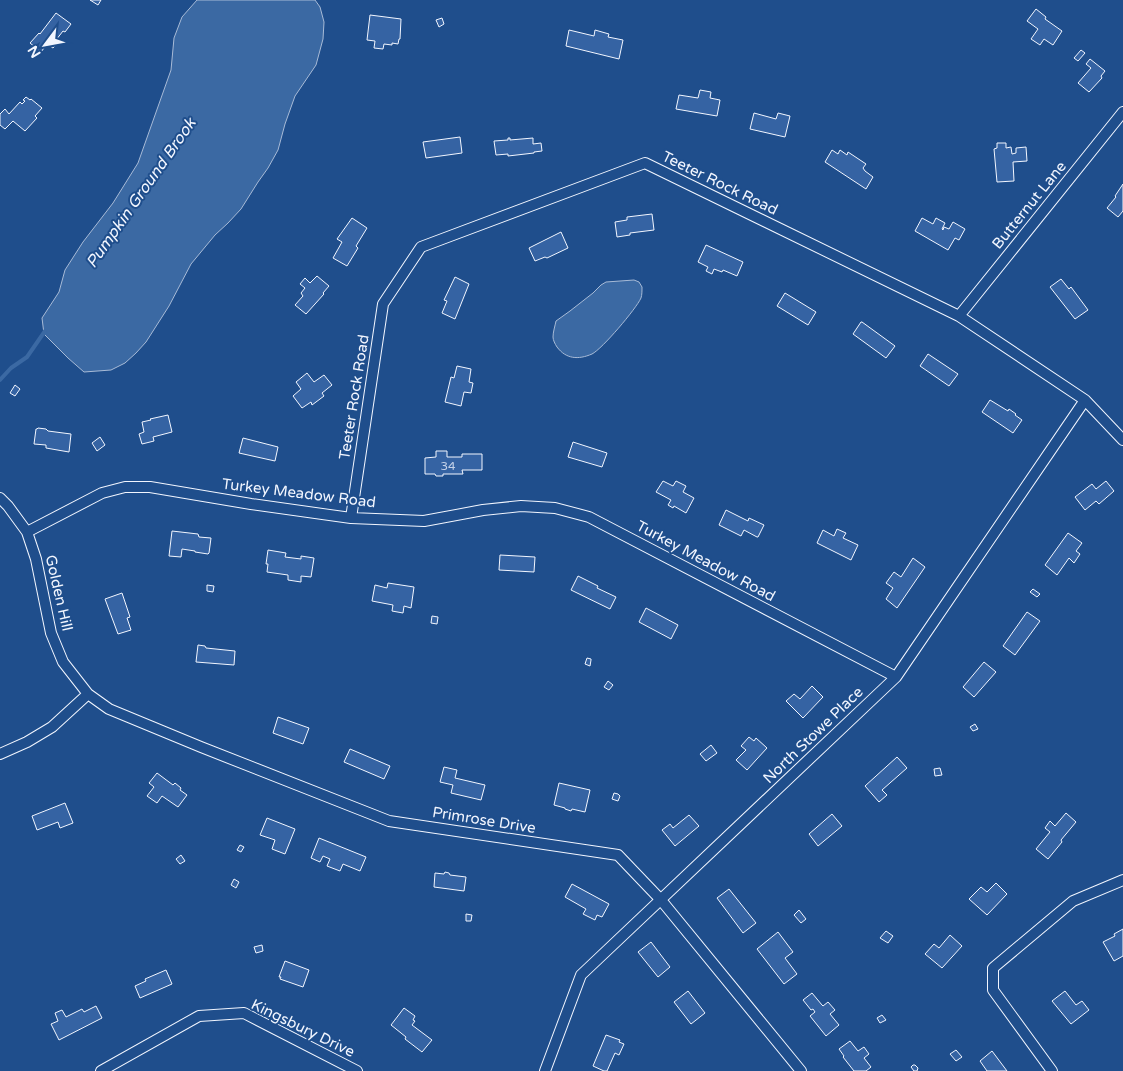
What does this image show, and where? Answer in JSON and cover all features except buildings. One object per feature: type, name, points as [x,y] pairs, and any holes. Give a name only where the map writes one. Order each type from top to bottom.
[{"type":"street","name":"Butternut Lane","points":[[959,316],[1123,112]]},
{"type":"street","name":"Teeter Rock Road","points":[[351,518],[383,304],[421,247],[645,163],[959,316],[1085,400],[1123,440]]},
{"type":"street","name":"North Stowe Place","points":[[545,1071],[581,976],[896,677],[1085,400]]},
{"type":"street","name":"Turkey Meadow Road","points":[[27,532],[102,493],[126,487],[150,487],[351,518],[424,520],[521,506],[555,508],[589,517],[896,677]]},
{"type":"street","name":"Golden Hill","points":[[0,498],[27,532],[36,559],[51,633],[63,662],[88,694]]},
{"type":"street","points":[[0,754],[27,742],[52,727],[88,694]]},
{"type":"street","name":"Primrose Drive","points":[[88,694],[109,709],[389,821],[618,855],[661,900],[801,1071]]},
{"type":"street","points":[[1052,1071],[993,990],[993,968],[1073,901],[1123,880]]},
{"type":"street","name":"Kingsbury Drive","points":[[101,1071],[198,1016],[244,1013],[356,1071]]},
{"type":"water","points":[[197,0],[315,0],[320,7],[324,22],[323,39],[316,65],[295,96],[278,150],[268,168],[241,209],[215,235],[191,264],[169,306],[146,342],[125,363],[111,370],[84,372],[44,334],[42,318],[59,292],[65,270],[83,242],[113,203],[138,163],[171,70],[174,38],[182,17]]},
{"type":"water","points":[[634,280],[639,282],[642,287],[641,298],[611,337],[592,354],[577,358],[564,354],[553,338],[556,321],[606,282]]},
{"type":"waterway","name":"Pumpkin Ground Brook","points":[[0,380],[11,368],[27,357],[45,331]]}]
